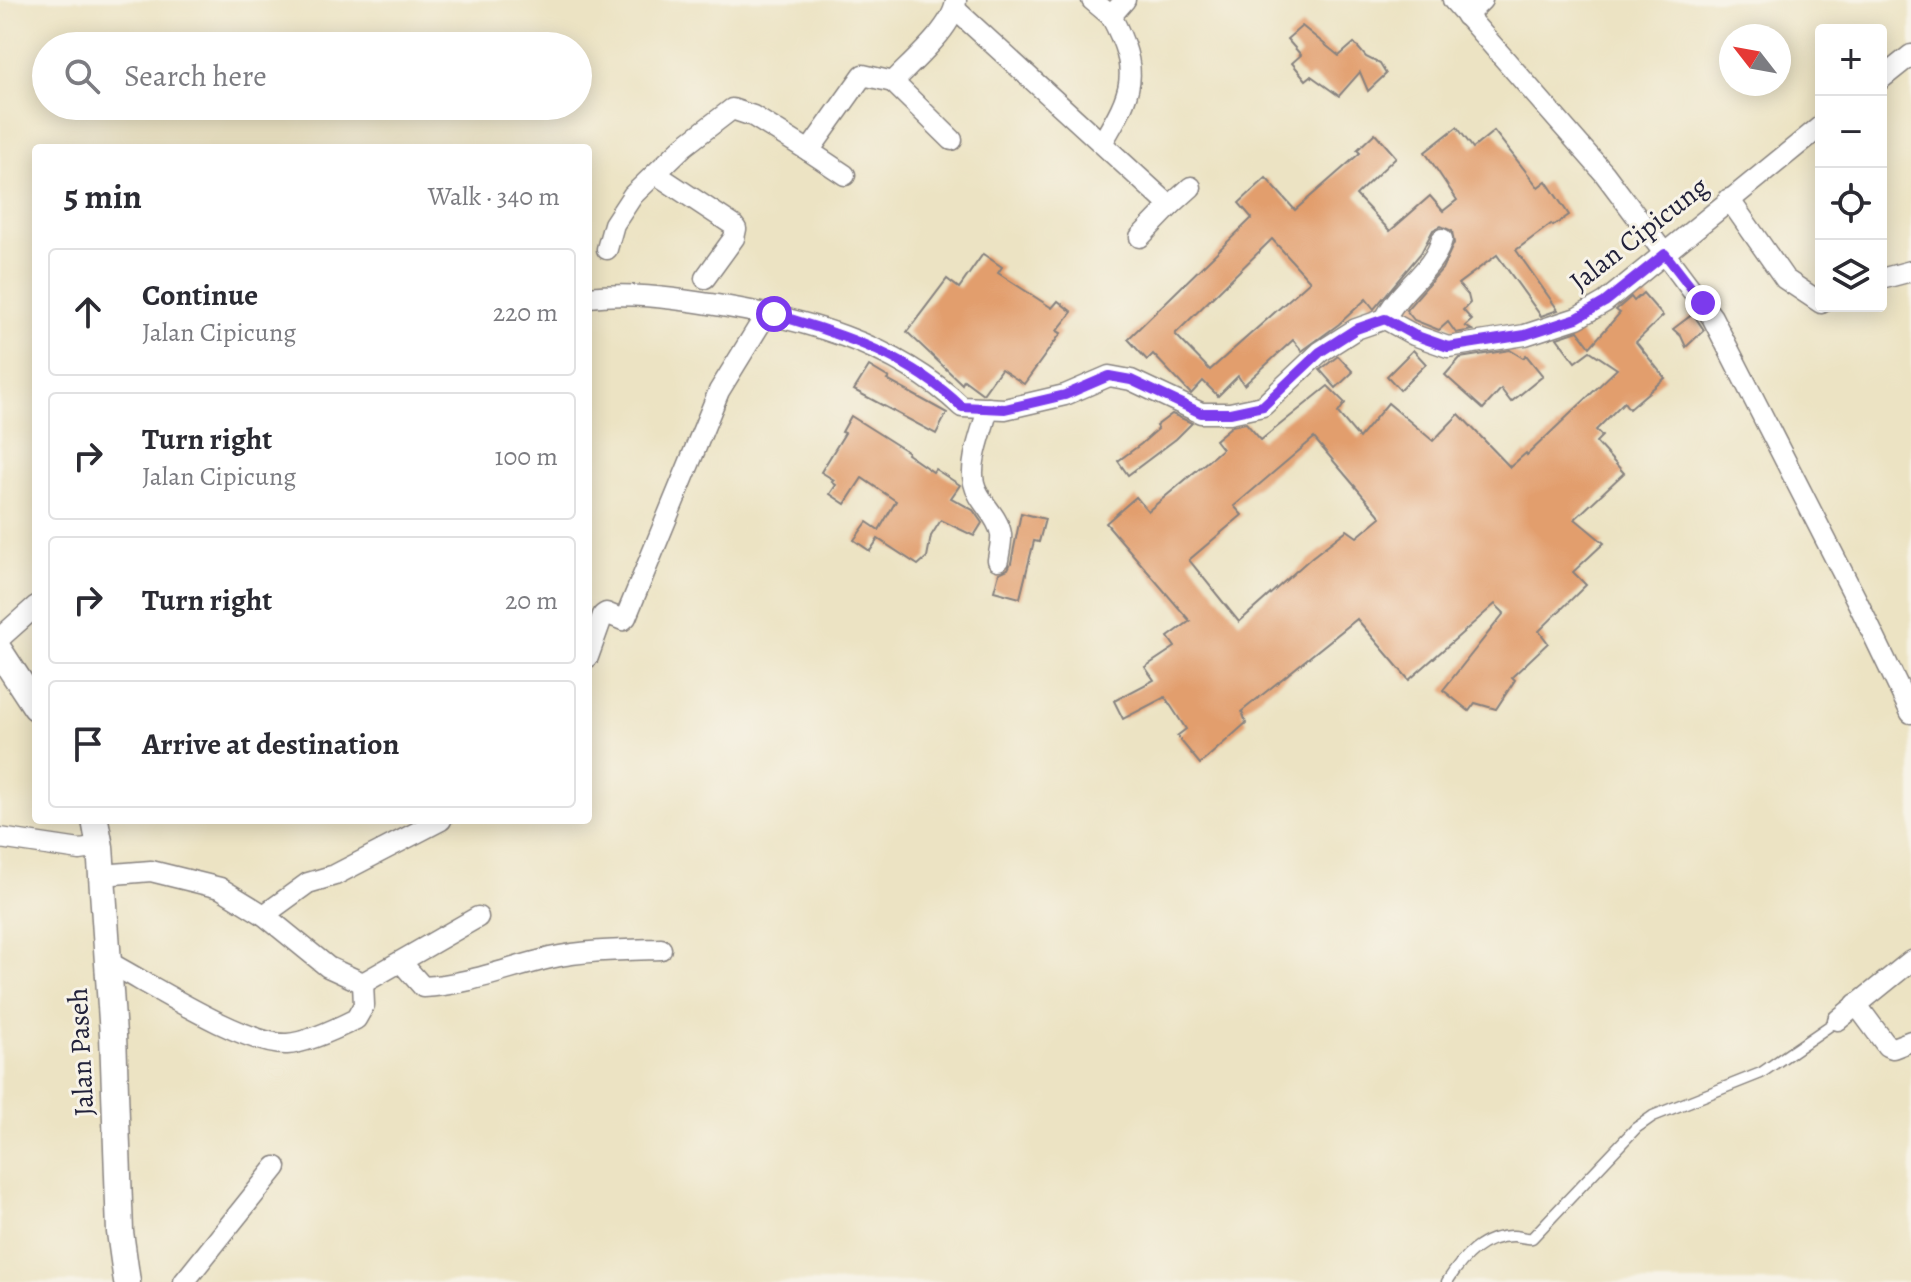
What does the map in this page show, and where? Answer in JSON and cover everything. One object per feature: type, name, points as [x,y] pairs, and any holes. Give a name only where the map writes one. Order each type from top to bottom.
[{"type":"street","points":[[1092,0],[1118,8],[1131,83],[1125,104],[1102,143]]},
{"type":"street","points":[[1482,0],[1460,8],[1604,173],[1712,317],[1911,713]]},
{"type":"street","points":[[893,82],[942,30],[956,5],[1170,206]]},
{"type":"street","points":[[1887,74],[1911,55]]},
{"type":"street","points":[[809,151],[863,75],[893,82],[952,140]]},
{"type":"street","points":[[607,249],[614,224],[624,206],[684,146],[732,109],[753,116],[845,175]]},
{"type":"street","name":"Jalan Cipicung","points":[[1385,319],[1414,335],[1448,347],[1525,335],[1577,318],[1605,302],[1815,131]]},
{"type":"street","points":[[656,174],[736,229],[734,238],[705,278]]},
{"type":"street","points":[[1140,237],[1191,187]]},
{"type":"street","points":[[1729,199],[1785,279],[1815,299]]},
{"type":"street","points":[[597,296],[642,294],[767,313],[859,340],[937,382],[962,407],[1005,409],[1065,395],[1109,376],[1131,380],[1201,413],[1230,413],[1263,406],[1320,352],[1356,329],[1385,319],[1403,290],[1431,261],[1442,239]]},
{"type":"street","points":[[1887,277],[1911,271]]},
{"type":"street","points":[[592,646],[603,615],[606,613],[623,620],[628,613],[719,391],[767,313]]},
{"type":"street","points":[[988,408],[973,480],[977,493],[1002,536],[998,560]]},
{"type":"street","points":[[0,638],[32,610]]},
{"type":"street","points":[[3,666],[32,702]]},
{"type":"street","name":"Jalan Paseh","points":[[96,824],[108,962],[120,1232],[127,1282]]},
{"type":"street","points":[[264,915],[308,883],[335,875],[433,824]]},
{"type":"street","points":[[0,838],[80,850],[100,847]]},
{"type":"street","points":[[102,875],[151,871],[220,888],[264,915],[328,967],[363,983]]},
{"type":"street","points":[[363,983],[478,917]]},
{"type":"street","points":[[401,962],[423,987],[445,986],[553,957],[661,949]]},
{"type":"street","points":[[1838,1020],[1911,961]]},
{"type":"street","points":[[108,962],[249,1037],[287,1044],[356,1019],[364,1005],[363,983]]},
{"type":"street","points":[[1856,1004],[1887,1046],[1893,1048],[1911,1041]]},
{"type":"street","points":[[184,1282],[276,1167]]},
{"type":"lane","points":[[1447,1282],[1475,1247],[1503,1238],[1532,1238],[1636,1128],[1653,1116],[1761,1073],[1838,1020]]},
{"type":"building","points":[[1302,26],[1339,56],[1354,43],[1366,57],[1380,64],[1386,74],[1368,91],[1360,72],[1339,96],[1311,76],[1306,80],[1292,63],[1301,55],[1287,39]]},
{"type":"building","points":[[1457,127],[1473,148],[1494,131],[1538,187],[1546,181],[1569,215],[1553,226],[1551,224],[1516,250],[1558,310],[1541,316],[1497,255],[1458,284],[1468,295],[1470,303],[1463,310],[1472,320],[1465,326],[1472,330],[1456,333],[1448,322],[1439,330],[1414,320],[1406,310],[1442,269],[1454,243],[1452,231],[1441,226],[1433,230],[1421,253],[1374,309],[1366,299],[1302,351],[1293,340],[1244,385],[1238,376],[1218,396],[1203,381],[1191,394],[1153,354],[1147,360],[1128,339],[1252,218],[1239,203],[1266,178],[1295,210],[1360,153],[1357,150],[1375,133],[1396,157],[1356,195],[1390,231],[1430,196],[1443,211],[1457,200],[1425,152]],"holes":[[[1272,239],[1310,281],[1210,370],[1175,334]]]},
{"type":"building","points":[[983,254],[1002,267],[998,273],[1052,308],[1058,301],[1072,312],[1057,331],[1061,333],[1024,384],[1001,369],[983,394],[964,380],[962,384],[907,332],[947,279],[959,288]]},
{"type":"building","points":[[1643,293],[1663,316],[1636,342],[1665,378],[1629,409],[1624,402],[1596,430],[1602,436],[1596,442],[1624,473],[1575,519],[1604,543],[1573,572],[1586,585],[1539,631],[1548,643],[1512,677],[1515,680],[1496,709],[1475,703],[1469,711],[1443,690],[1504,613],[1495,604],[1409,680],[1357,619],[1242,711],[1246,723],[1200,764],[1177,736],[1186,729],[1165,697],[1123,719],[1114,701],[1154,680],[1145,667],[1175,647],[1168,637],[1190,621],[1106,523],[1136,497],[1148,511],[1222,449],[1215,440],[1232,426],[1246,423],[1261,440],[1328,386],[1345,403],[1338,413],[1359,438],[1388,403],[1433,441],[1459,414],[1510,467],[1527,455],[1617,369],[1590,351],[1575,362],[1557,338],[1578,331],[1590,347],[1620,313],[1616,310],[1631,297],[1634,301]],"holes":[[[1314,438],[1381,517],[1357,537],[1347,530],[1239,622],[1189,560],[1242,515],[1234,506]]]},
{"type":"building","points":[[1693,314],[1704,330],[1686,347],[1673,329]]},
{"type":"building","points":[[1413,350],[1426,364],[1400,390],[1387,376]]},
{"type":"building","points":[[1510,350],[1523,358],[1526,355],[1543,376],[1511,402],[1501,389],[1483,409],[1445,375],[1460,358]]},
{"type":"building","points":[[1338,356],[1353,372],[1336,388],[1320,370]]},
{"type":"building","points":[[869,366],[889,378],[887,380],[947,413],[936,434],[854,390]]},
{"type":"building","points":[[1172,414],[1192,423],[1128,475],[1118,461]]},
{"type":"building","points":[[851,416],[908,452],[933,472],[935,469],[960,485],[951,498],[973,510],[982,523],[974,536],[941,520],[931,536],[927,557],[918,565],[878,539],[870,551],[854,540],[867,522],[879,530],[896,501],[862,478],[845,504],[830,494],[836,485],[832,482],[834,480],[821,472],[845,433],[842,432]]},
{"type":"building","points":[[1021,513],[1045,519],[1039,542],[1034,541],[1020,598],[994,591],[999,573],[1008,569],[1011,563]]},
{"type":"route","points":[[774,314],[859,340],[937,382],[962,407],[1005,409],[1065,395],[1109,376],[1131,380],[1201,413],[1230,413],[1263,406],[1320,352],[1356,329],[1385,319],[1414,335],[1448,347],[1525,335],[1577,318],[1605,302],[1665,254],[1703,303]]}]
